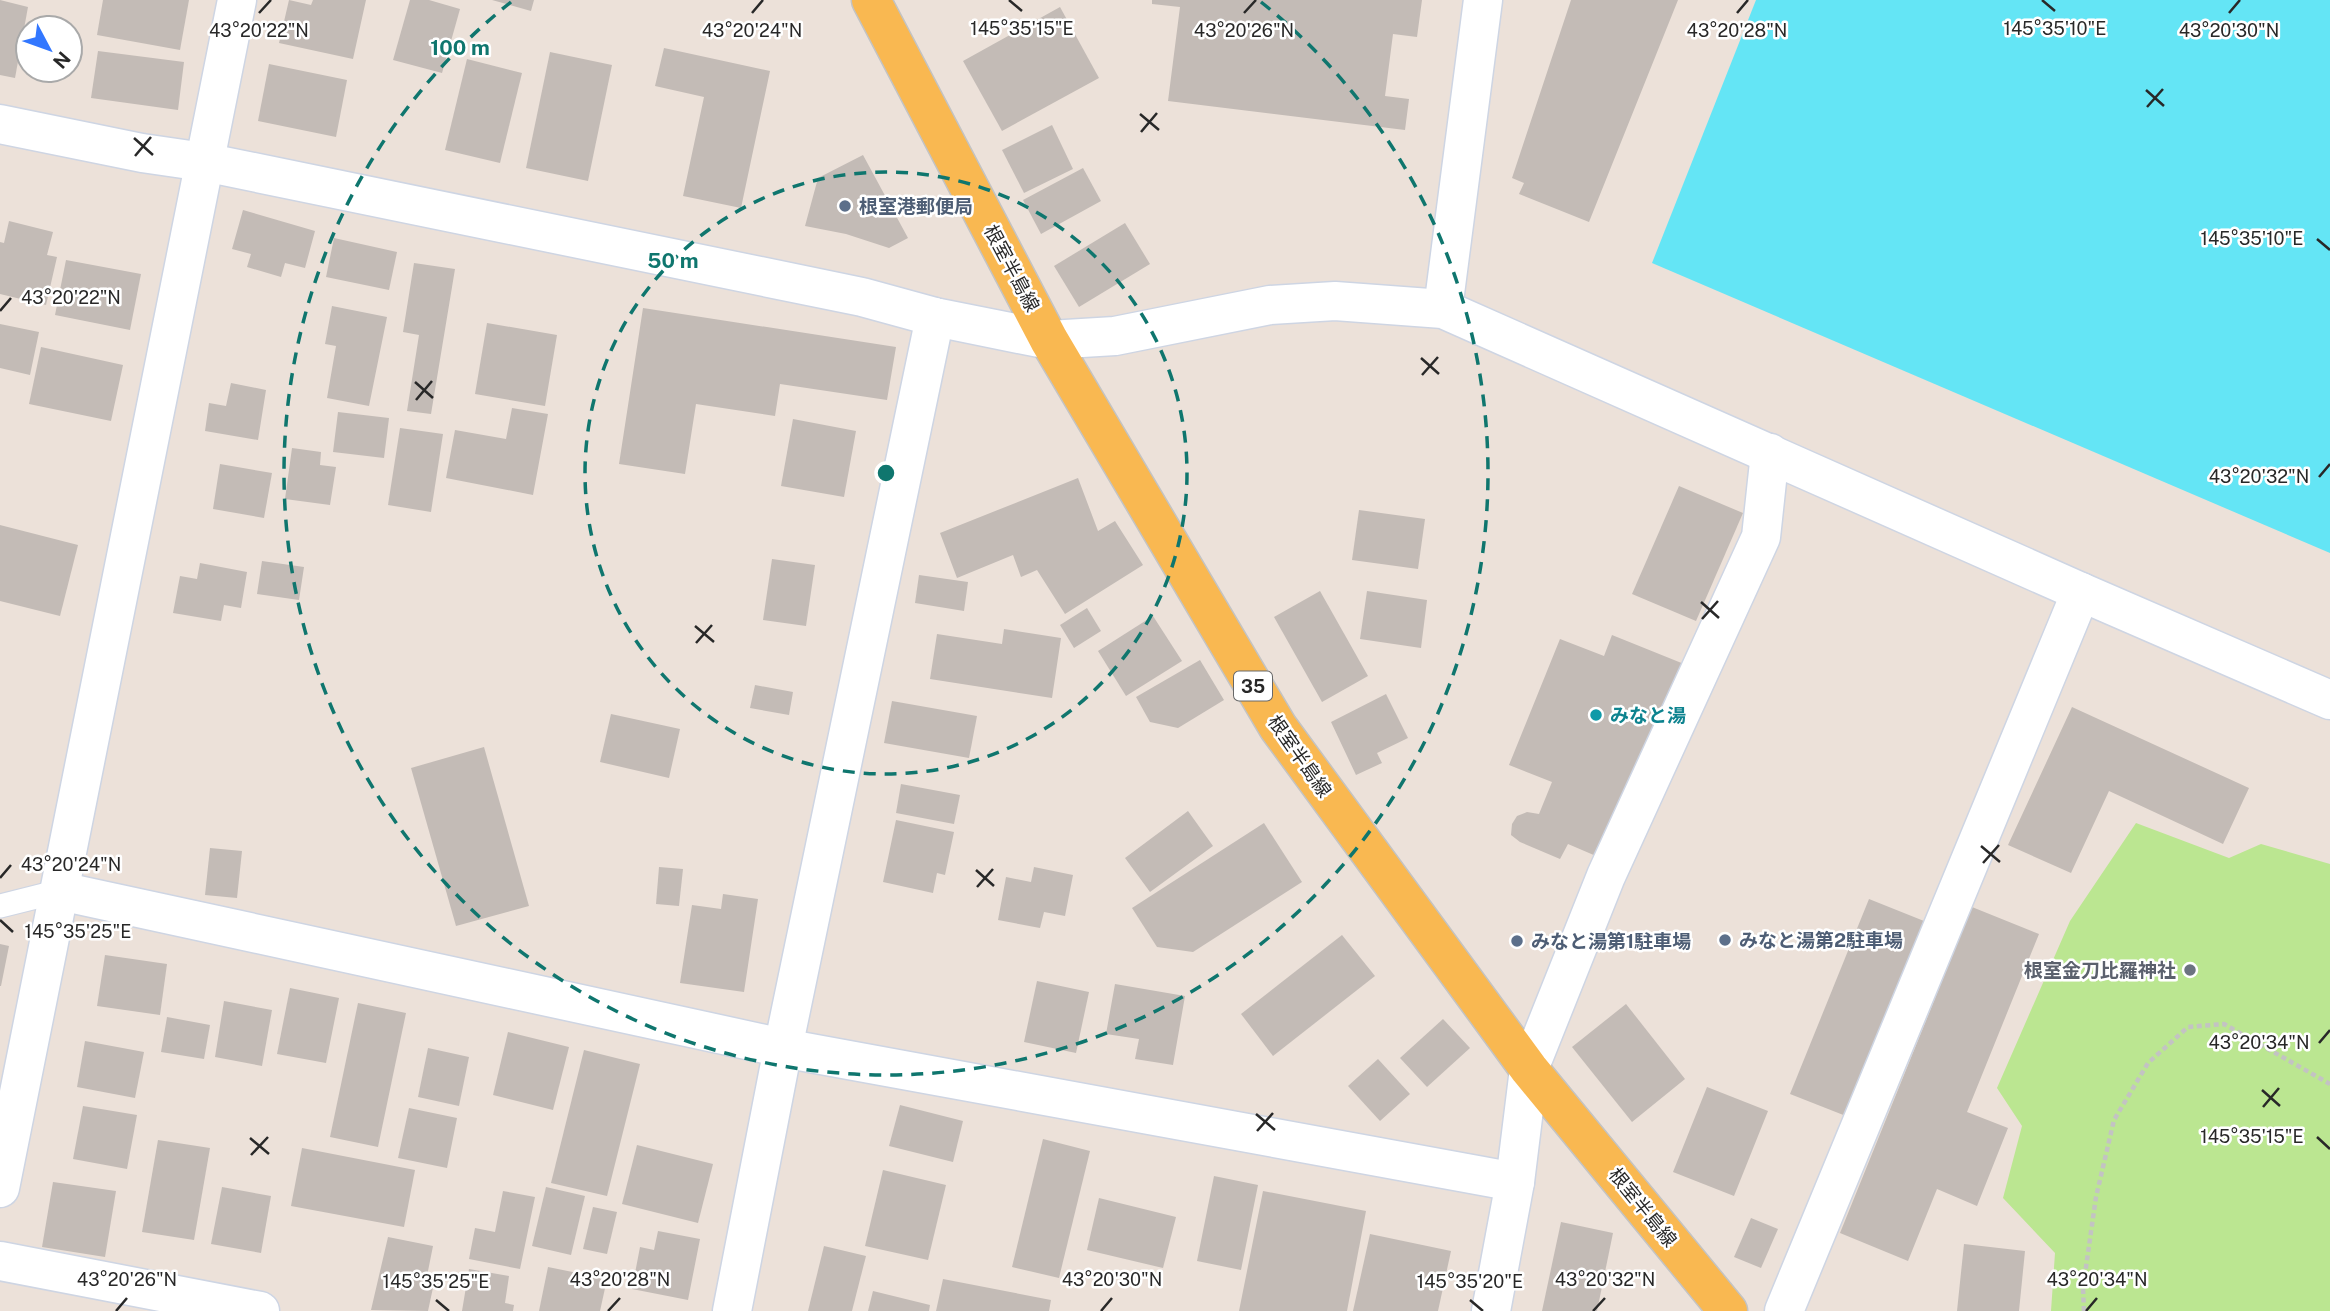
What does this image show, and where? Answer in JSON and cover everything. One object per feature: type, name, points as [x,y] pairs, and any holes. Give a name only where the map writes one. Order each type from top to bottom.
[{"type":"main road","name":"根室半島線","points":[[871,0],[1049,340],[1278,727],[1529,1069],[1728,1311]]},
{"type":"street","points":[[0,1188],[237,0]]},
{"type":"street","points":[[1443,309],[1483,0]]},
{"type":"street","points":[[0,124],[142,153],[204,162],[862,297],[935,317],[1049,340],[1115,336],[1270,305],[1335,301],[1443,309],[2330,700]]},
{"type":"street","points":[[732,1311],[783,1048],[935,317]]},
{"type":"street","points":[[1491,1311],[1516,1182],[1529,1069],[1606,876],[1760,537],[1770,453]]},
{"type":"street","points":[[1784,1311],[2081,592]]},
{"type":"street","points":[[60,891],[783,1048],[1516,1182]]},
{"type":"street","points":[[0,1261],[260,1311]]},
{"type":"lane","points":[[0,906],[60,891]]},
{"type":"path","points":[[2084,1311],[2083,1288],[2096,1197],[2114,1120],[2148,1063],[2188,1027],[2224,1024],[2330,1084]]},
{"type":"green space","name":"根室金刀比羅神社","points":[[2136,823],[2229,858],[2261,844],[2330,864],[2330,1311],[2051,1311],[2055,1253],[2003,1198],[2022,1126],[1997,1088],[2070,921]]},
{"type":"water","points":[[1756,0],[2330,0],[2330,553],[1652,263]]},
{"type":"building","points":[[0,0],[28,7],[27,14],[14,14],[14,78],[0,75]]},
{"type":"building","points":[[103,0],[189,0],[180,50],[97,35]]},
{"type":"building","points":[[289,0],[311,5],[313,0],[366,0],[353,59],[279,43]]},
{"type":"building","points":[[410,0],[429,0],[460,9],[442,73],[393,60]]},
{"type":"building","points":[[492,0],[534,0],[531,11]]},
{"type":"building","points":[[1152,0],[1422,0],[1417,37],[1393,34],[1385,96],[1409,99],[1405,130],[1168,101],[1180,7],[1152,4]]},
{"type":"building","points":[[1571,0],[1678,0],[1589,222],[1519,194],[1524,183],[1512,178]]},
{"type":"building","points":[[1060,7],[1099,78],[1002,131],[963,61]]},
{"type":"building","points":[[664,48],[770,71],[741,208],[683,196],[704,97],[655,86]]},
{"type":"building","points":[[98,51],[184,62],[178,110],[91,98]]},
{"type":"building","points":[[550,52],[612,65],[588,181],[526,168]]},
{"type":"building","points":[[467,59],[522,73],[500,163],[445,150]]},
{"type":"building","points":[[269,64],[347,80],[336,137],[258,121]]},
{"type":"building","points":[[1052,125],[1073,169],[1024,193],[1002,150]]},
{"type":"building","points":[[863,155],[908,238],[889,248],[846,234],[805,226],[818,178]]},
{"type":"building","points":[[1083,168],[1101,201],[1041,234],[1023,200]]},
{"type":"building","points":[[243,210],[315,231],[305,268],[285,263],[281,277],[247,267],[251,254],[232,249]]},
{"type":"building","points":[[9,221],[53,232],[47,255],[57,257],[46,305],[0,294],[0,242],[4,243]]},
{"type":"building","points":[[1125,223],[1150,264],[1079,307],[1054,266]]},
{"type":"building","points":[[334,238],[397,252],[389,290],[326,277]]},
{"type":"building","points":[[66,260],[141,274],[130,330],[55,315]]},
{"type":"building","points":[[414,263],[455,269],[431,414],[407,411],[419,335],[403,332]]},
{"type":"building","points":[[332,306],[387,317],[369,406],[327,398],[336,346],[325,344]]},
{"type":"building","points":[[643,308],[896,347],[887,400],[780,384],[775,416],[696,404],[685,474],[619,464]]},
{"type":"building","points":[[487,323],[557,335],[545,406],[475,394]]},
{"type":"building","points":[[0,324],[39,332],[30,375],[0,368]]},
{"type":"building","points":[[41,347],[123,365],[111,421],[29,404]]},
{"type":"building","points":[[231,383],[266,390],[258,440],[205,431],[209,403],[226,406]]},
{"type":"building","points":[[512,408],[548,414],[533,495],[446,478],[455,430],[506,439]]},
{"type":"building","points":[[338,412],[389,418],[384,458],[333,452]]},
{"type":"building","points":[[793,419],[856,431],[844,497],[781,486]]},
{"type":"building","points":[[400,428],[443,434],[431,512],[388,505]]},
{"type":"building","points":[[292,448],[321,452],[320,465],[336,467],[330,505],[285,499]]},
{"type":"building","points":[[220,464],[272,473],[264,518],[213,509]]},
{"type":"building","points":[[1078,478],[1098,531],[1115,521],[1143,565],[1065,614],[1037,570],[1021,577],[1013,555],[957,578],[940,533]]},
{"type":"building","points":[[1679,486],[1743,513],[1696,621],[1632,594]]},
{"type":"building","points":[[1359,510],[1425,519],[1418,569],[1352,560]]},
{"type":"building","points":[[0,525],[78,545],[60,616],[0,601]]},
{"type":"building","points":[[772,559],[815,565],[806,626],[763,620]]},
{"type":"building","points":[[262,561],[304,567],[299,600],[257,594]]},
{"type":"building","points":[[200,563],[247,572],[241,608],[224,605],[221,621],[173,613],[180,576],[197,579]]},
{"type":"building","points":[[919,575],[968,582],[964,611],[915,603]]},
{"type":"building","points":[[1320,591],[1368,676],[1322,702],[1274,617]]},
{"type":"building","points":[[1367,591],[1427,600],[1421,648],[1360,639]]},
{"type":"building","points":[[1087,608],[1101,631],[1074,648],[1060,625]]},
{"type":"building","points":[[1153,616],[1182,661],[1126,696],[1098,651]]},
{"type":"building","points":[[1004,629],[1061,638],[1052,698],[930,679],[937,634],[1002,644]]},
{"type":"building","name":"みなと湯","points":[[1612,635],[1684,664],[1603,859],[1568,844],[1560,859],[1520,842],[1511,835],[1512,824],[1517,816],[1527,812],[1539,814],[1552,782],[1509,765],[1560,639],[1604,656]]},
{"type":"building","points":[[1200,660],[1224,700],[1178,728],[1150,722],[1136,697]]},
{"type":"building","points":[[755,685],[793,692],[789,715],[750,708]]},
{"type":"building","points":[[1386,694],[1408,738],[1377,753],[1382,763],[1356,775],[1331,722]]},
{"type":"building","points":[[892,701],[977,716],[969,758],[884,743]]},
{"type":"building","points":[[2072,707],[2249,788],[2223,844],[2109,791],[2071,873],[2008,845]]},
{"type":"building","points":[[611,714],[680,729],[669,778],[600,762]]},
{"type":"building","points":[[484,747],[529,906],[456,926],[411,768]]},
{"type":"building","points":[[901,784],[960,795],[954,824],[896,813]]},
{"type":"building","points":[[1188,811],[1213,846],[1150,892],[1125,858]]},
{"type":"building","points":[[896,820],[954,832],[945,875],[937,873],[933,893],[883,882]]},
{"type":"building","points":[[1264,823],[1302,882],[1193,952],[1157,947],[1132,908]]},
{"type":"building","points":[[210,848],[242,851],[237,898],[205,895]]},
{"type":"building","points":[[659,867],[683,869],[679,906],[656,904]]},
{"type":"building","points":[[1034,867],[1073,875],[1065,916],[1044,912],[1040,928],[998,920],[1006,877],[1031,882]]},
{"type":"building","points":[[723,894],[758,899],[744,992],[680,983],[692,905],[721,909]]},
{"type":"building","points":[[1869,899],[1929,923],[1851,1118],[1790,1094]]},
{"type":"building","points":[[1972,907],[2039,934],[1967,1112],[2008,1128],[1977,1206],[1937,1189],[1908,1261],[1840,1233]]},
{"type":"building","points":[[1342,935],[1375,976],[1273,1056],[1241,1014]]},
{"type":"building","points":[[0,944],[9,946],[1,986],[0,986]]},
{"type":"building","points":[[105,955],[167,964],[160,1015],[97,1006]]},
{"type":"building","points":[[1037,981],[1089,992],[1076,1053],[1024,1042]]},
{"type":"building","points":[[1115,984],[1185,996],[1173,1065],[1135,1059],[1139,1039],[1106,1034]]},
{"type":"building","points":[[290,988],[339,998],[326,1063],[277,1054]]},
{"type":"building","points":[[224,1001],[272,1010],[262,1066],[215,1057]]},
{"type":"building","points":[[358,1003],[406,1013],[378,1147],[330,1137]]},
{"type":"building","points":[[1626,1004],[1685,1079],[1632,1122],[1572,1047]]},
{"type":"building","points":[[167,1017],[210,1025],[204,1059],[161,1052]]},
{"type":"building","points":[[1443,1019],[1470,1048],[1427,1087],[1400,1058]]},
{"type":"building","points":[[508,1032],[569,1047],[553,1110],[493,1095]]},
{"type":"building","points":[[85,1041],[144,1052],[135,1098],[77,1087]]},
{"type":"building","points":[[428,1048],[469,1057],[459,1106],[418,1097]]},
{"type":"building","points":[[584,1050],[640,1064],[607,1196],[551,1183]]},
{"type":"building","points":[[1378,1059],[1410,1094],[1380,1121],[1348,1086]]},
{"type":"building","points":[[1707,1087],[1768,1111],[1734,1196],[1673,1172]]},
{"type":"building","points":[[900,1105],[963,1121],[953,1162],[889,1146]]},
{"type":"building","points":[[83,1106],[137,1115],[127,1169],[73,1159]]},
{"type":"building","points":[[409,1108],[457,1118],[447,1168],[398,1158]]},
{"type":"building","points":[[1043,1139],[1090,1151],[1059,1278],[1012,1267]]},
{"type":"building","points":[[158,1140],[210,1148],[194,1240],[142,1232]]},
{"type":"building","points":[[637,1145],[713,1164],[698,1223],[622,1204]]},
{"type":"building","points":[[302,1148],[415,1170],[404,1227],[291,1206]]},
{"type":"building","points":[[883,1170],[946,1185],[928,1260],[865,1246]]},
{"type":"building","points":[[1214,1176],[1258,1185],[1241,1270],[1197,1261]]},
{"type":"building","points":[[53,1182],[116,1191],[105,1257],[42,1247]]},
{"type":"building","points":[[222,1187],[271,1196],[261,1253],[211,1244]]},
{"type":"building","points":[[546,1187],[585,1196],[571,1255],[532,1246]]},
{"type":"building","points":[[503,1191],[535,1197],[520,1269],[469,1259],[475,1228],[495,1232]]},
{"type":"building","points":[[1263,1191],[1366,1211],[1347,1311],[1239,1311]]},
{"type":"building","points":[[1099,1198],[1176,1217],[1163,1268],[1087,1250]]},
{"type":"building","points":[[593,1207],[617,1212],[607,1254],[583,1249]]},
{"type":"building","points":[[1751,1218],[1778,1229],[1761,1268],[1734,1257]]},
{"type":"building","points":[[1561,1222],[1613,1233],[1597,1311],[1542,1311]]},
{"type":"building","points":[[658,1231],[700,1239],[688,1300],[632,1289],[640,1247],[654,1250]]},
{"type":"building","points":[[1370,1234],[1451,1251],[1438,1311],[1353,1311]]},
{"type":"building","points":[[388,1237],[433,1246],[426,1281],[434,1283],[428,1311],[371,1310]]},
{"type":"building","points":[[1964,1244],[2025,1251],[2019,1311],[1957,1311]]},
{"type":"building","points":[[824,1246],[866,1256],[852,1311],[808,1311]]},
{"type":"building","points":[[548,1267],[607,1279],[600,1311],[539,1311]]},
{"type":"building","points":[[469,1269],[509,1276],[505,1303],[514,1305],[513,1311],[462,1311]]},
{"type":"building","points":[[943,1279],[1051,1300],[1049,1311],[936,1311]]},
{"type":"building","points":[[873,1291],[930,1305],[929,1311],[868,1311]]},
{"type":"place","name":"根室港郵便局","points":[[845,206]]},
{"type":"place","name":"みなと湯","points":[[1596,715]]},
{"type":"place","name":"みなと湯第2駐車場","points":[[1725,940]]},
{"type":"place","name":"みなと湯第1駐車場","points":[[1517,941]]},
{"type":"place","name":"根室金刀比羅神社","points":[[2190,970]]}]
